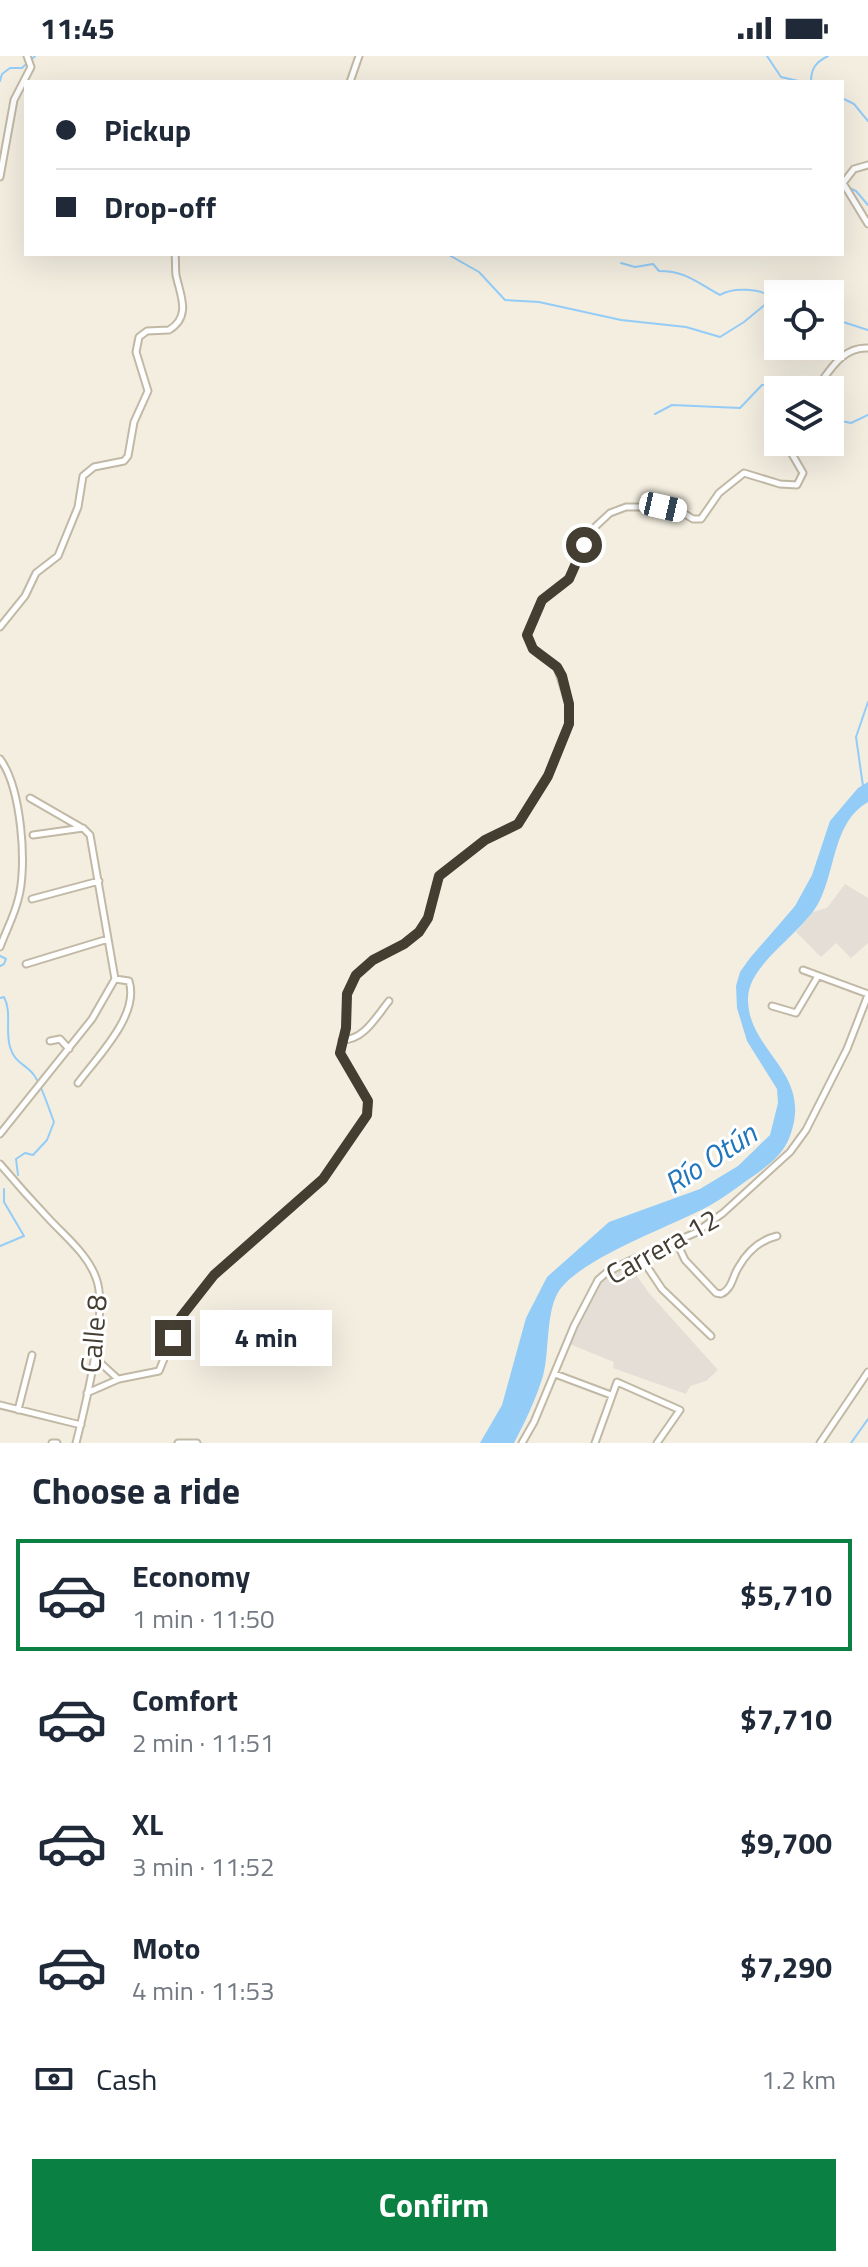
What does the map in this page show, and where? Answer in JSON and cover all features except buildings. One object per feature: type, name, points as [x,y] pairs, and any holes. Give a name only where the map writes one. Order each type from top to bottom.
[{"type":"street","points":[[351,80],[359,56]]},
{"type":"street","points":[[0,177],[14,100],[29,60]]},
{"type":"street","points":[[868,165],[854,169],[844,187],[868,224]]},
{"type":"street","points":[[0,627],[25,596],[36,573],[58,556],[78,507],[83,476],[94,467],[124,461],[128,456],[134,422],[148,391],[136,352],[139,337],[147,331],[169,330],[182,317],[184,306],[176,275],[175,256]]},
{"type":"street","points":[[825,376],[844,355],[854,349],[868,348]]},
{"type":"street","points":[[87,1393],[119,1379],[159,1371],[181,1317],[214,1275],[323,1179],[367,1115],[369,1105],[340,1053],[346,1028],[347,994],[356,975],[373,960],[404,944],[419,932],[428,918],[439,876],[485,840],[518,824],[548,776],[569,724],[569,704],[557,667],[533,649],[527,635],[542,600],[569,579],[596,526],[610,513],[626,507],[663,507],[680,511],[693,519],[701,519],[719,493],[744,473],[780,484],[797,485],[803,473],[793,456]]},
{"type":"street","points":[[0,759],[15,795],[23,867],[18,901],[0,947]]},
{"type":"street","points":[[0,1134],[92,1019],[115,979],[90,835],[30,798]]},
{"type":"street","points":[[33,835],[83,828]]},
{"type":"street","points":[[32,899],[99,881]]},
{"type":"street","points":[[26,964],[108,939]]},
{"type":"street","points":[[803,970],[868,995]]},
{"type":"street","points":[[772,1006],[794,1014],[818,976]]},
{"type":"street","points":[[78,1083],[126,1017],[132,999],[129,981],[115,979]]},
{"type":"street","name":"Carrera 12","points":[[522,1443],[579,1315],[598,1280],[640,1256],[695,1233],[723,1213],[798,1143],[847,1049],[868,995]]},
{"type":"street","points":[[342,1040],[352,1040],[365,1031],[389,1001]]},
{"type":"street","points":[[50,1041],[63,1038],[69,1049]]},
{"type":"street","name":"Calle 8","points":[[0,1164],[81,1252],[96,1276],[100,1306],[76,1443]]},
{"type":"street","points":[[676,1241],[685,1260],[716,1293],[721,1294],[729,1288],[737,1269],[750,1252],[765,1239],[777,1236]]},
{"type":"street","points":[[640,1256],[662,1289],[711,1336]]},
{"type":"street","points":[[18,1410],[32,1355]]},
{"type":"street","points":[[93,1355],[119,1379]]},
{"type":"street","points":[[820,1443],[868,1372]]},
{"type":"street","points":[[555,1374],[611,1395]]},
{"type":"street","points":[[595,1443],[617,1382],[680,1410],[657,1443]]},
{"type":"street","points":[[0,1405],[81,1425]]},
{"type":"street","points":[[178,1443],[197,1443]]},
{"type":"shaded area","points":[[845,884],[868,898],[868,943],[851,958],[836,943],[821,957],[796,932],[813,912],[827,908]]},
{"type":"shaded area","points":[[627,1262],[649,1293],[718,1370],[706,1381],[690,1386],[686,1394],[613,1368],[614,1362],[567,1343],[598,1280]]},
{"type":"water","name":"Río Otún","points":[[868,782],[868,802],[848,821],[819,902],[757,973],[748,998],[758,1033],[787,1078],[793,1095],[795,1114],[787,1143],[768,1165],[719,1200],[609,1253],[561,1288],[552,1307],[543,1376],[514,1443],[480,1443],[502,1405],[526,1318],[547,1277],[609,1222],[700,1189],[738,1166],[770,1135],[778,1103],[777,1089],[747,1041],[737,1008],[736,986],[740,972],[750,958],[795,906],[812,875],[830,821],[858,788]]},
{"type":"waterway","points":[[0,81],[2,74],[10,68],[22,68],[35,56]]},
{"type":"waterway","points":[[767,56],[781,77],[794,80]]},
{"type":"waterway","points":[[811,80],[815,66],[828,56]]},
{"type":"waterway","points":[[844,99],[854,104],[868,121]]},
{"type":"waterway","points":[[847,187],[856,191],[868,205]]},
{"type":"waterway","points":[[451,256],[479,272],[505,300],[539,302],[621,320],[686,327],[720,337],[764,305]]},
{"type":"waterway","points":[[621,263],[635,267],[653,264],[659,271],[685,275],[720,295],[746,290],[764,293]]},
{"type":"waterway","points":[[844,322],[868,330]]},
{"type":"waterway","points":[[655,414],[672,405],[740,408],[764,385]]},
{"type":"waterway","points":[[844,422],[851,423],[868,415]]},
{"type":"waterway","points":[[863,786],[856,737],[868,702]]},
{"type":"waterway","points":[[0,956],[6,959],[0,966]]},
{"type":"waterway","points":[[0,998],[4,997],[6,1003],[12,1053],[37,1080],[54,1122],[47,1140],[33,1155],[25,1153],[16,1159],[18,1175]]},
{"type":"waterway","points":[[0,1246],[24,1236],[4,1202],[4,1189]]},
{"type":"waterway","points":[[851,1443],[868,1419]]},
{"type":"route","points":[[173,1338],[181,1317],[214,1275],[323,1179],[367,1115],[368,1101],[340,1053],[346,1028],[347,994],[356,975],[373,960],[404,944],[419,932],[428,918],[439,876],[485,840],[518,824],[548,776],[569,724],[569,704],[557,667],[533,649],[527,635],[542,600],[569,579],[584,545]]}]
